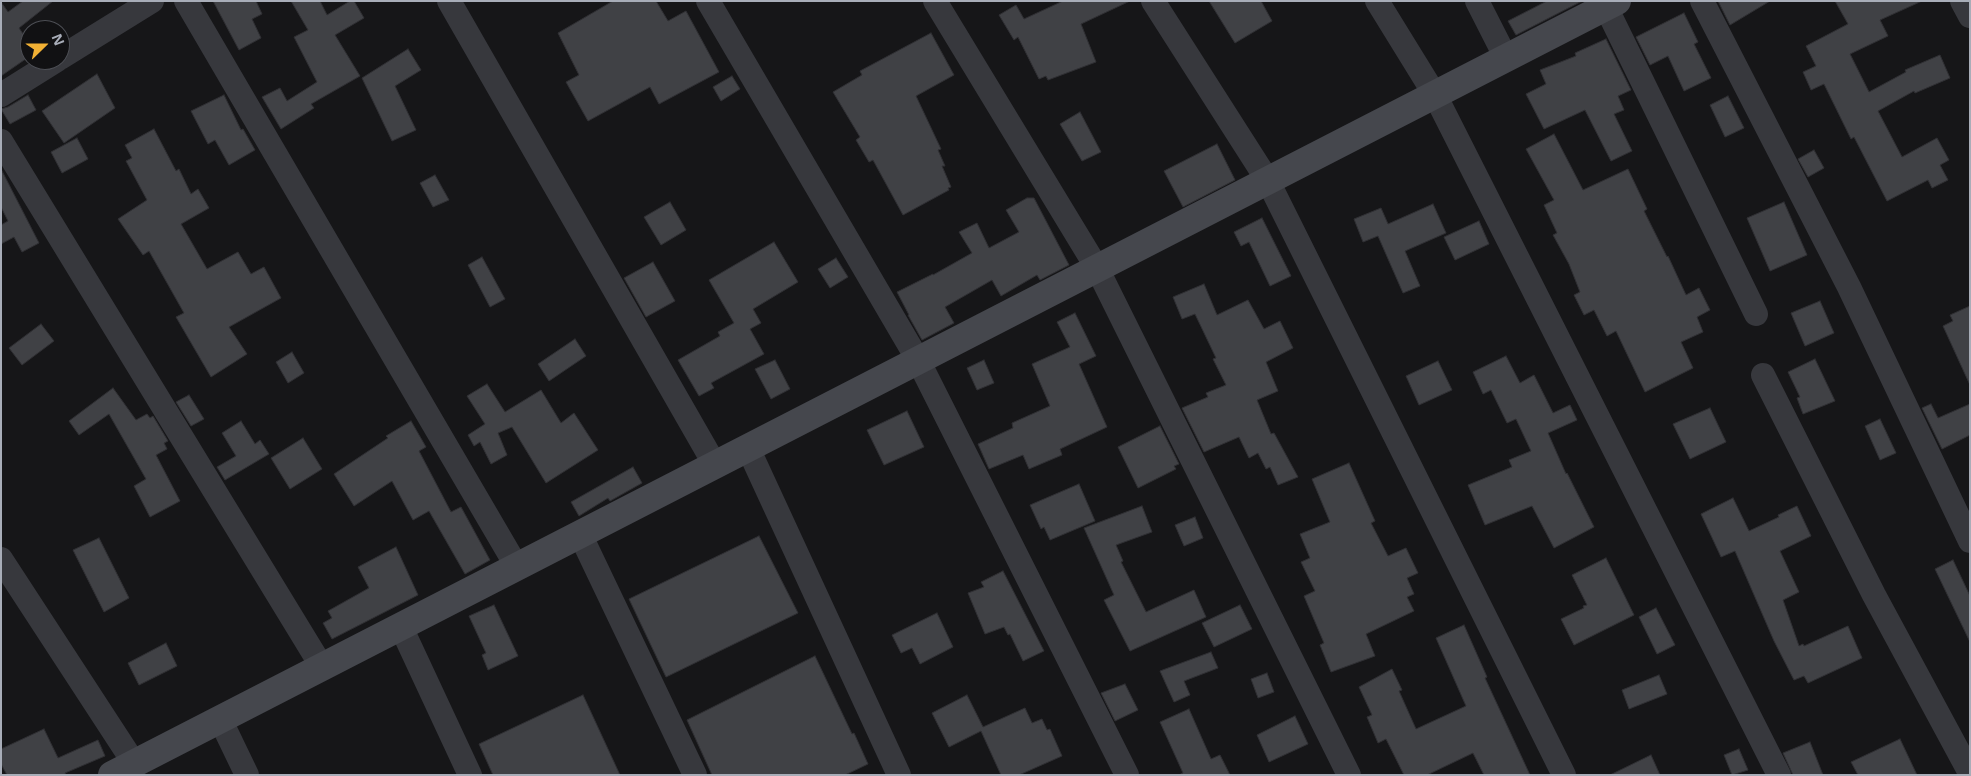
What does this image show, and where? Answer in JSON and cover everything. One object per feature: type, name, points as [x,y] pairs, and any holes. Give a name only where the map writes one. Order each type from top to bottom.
[{"type":"street","points":[[70,52],[152,1]]},
{"type":"street","points":[[186,1],[517,567]]},
{"type":"street","points":[[449,1],[715,465]]},
{"type":"street","points":[[708,1],[918,360],[1127,775]]},
{"type":"street","points":[[935,1],[1097,268],[1349,775]]},
{"type":"street","points":[[1153,1],[1268,181],[1564,775]]},
{"type":"street","points":[[1377,1],[1435,95],[1776,774]]},
{"type":"street","points":[[1477,1],[1506,58]]},
{"type":"street","points":[[1702,1],[1849,287],[1970,541]]},
{"type":"street","points":[[1962,1],[1970,16]]},
{"type":"street","points":[[1,559],[123,769],[1611,4],[1756,314]]},
{"type":"street","points":[[1,94],[41,70]]},
{"type":"street","points":[[1,141],[322,667]]},
{"type":"street","points":[[1764,375],[1874,595],[1970,773]]},
{"type":"street","points":[[748,448],[899,775]]},
{"type":"street","points":[[580,534],[695,775]]},
{"type":"street","points":[[401,627],[470,775]]},
{"type":"street","points":[[220,719],[247,775]]},
{"type":"building","points":[[23,1],[53,1],[29,20],[20,20],[20,63],[1,76],[1,2],[8,12]]},
{"type":"building","points":[[213,1],[256,1],[262,14],[252,19],[261,38],[239,50]]},
{"type":"building","points":[[291,1],[320,1],[327,15],[350,1],[354,1],[364,18],[335,35],[360,76],[311,104],[314,108],[281,129],[262,97],[280,88],[287,101],[317,82],[294,37],[308,30]]},
{"type":"building","points":[[613,1],[656,1],[668,21],[686,11],[719,72],[659,104],[650,87],[588,121],[566,82],[579,75],[558,33]]},
{"type":"building","points":[[1063,1],[1130,1],[1081,24],[1096,62],[1048,80],[1046,76],[1039,79],[1018,37],[1014,40],[999,15],[1016,5],[1024,19]]},
{"type":"building","points":[[1209,1],[1261,1],[1272,21],[1235,43]]},
{"type":"building","points":[[1547,1],[1582,1],[1516,35],[1508,21]]},
{"type":"building","points":[[1718,1],[1770,1],[1730,25]]},
{"type":"building","points":[[1835,1],[1922,1],[1880,20],[1888,36],[1850,54],[1869,92],[1906,72],[1905,70],[1940,55],[1950,78],[1915,93],[1914,91],[1878,111],[1902,157],[1937,138],[1949,160],[1940,165],[1948,180],[1932,188],[1928,180],[1887,201],[1854,137],[1851,139],[1824,84],[1811,90],[1803,72],[1816,66],[1806,46],[1848,24]]},
{"type":"building","points":[[1684,13],[1698,42],[1694,44],[1711,78],[1684,91],[1668,56],[1650,65],[1636,37]]},
{"type":"building","points":[[931,33],[954,75],[916,96],[941,149],[938,150],[945,166],[942,166],[951,187],[948,188],[949,190],[903,215],[873,160],[869,162],[856,140],[860,137],[833,92],[862,75],[860,71]]},
{"type":"building","points":[[1606,39],[1631,90],[1618,96],[1624,110],[1614,114],[1632,151],[1611,161],[1585,110],[1544,129],[1526,94],[1546,84],[1540,70],[1576,56],[1575,53]]},
{"type":"building","points":[[408,49],[421,70],[395,86],[416,130],[392,141],[362,78]]},
{"type":"building","points":[[97,74],[115,108],[64,143],[42,111]]},
{"type":"building","points":[[732,76],[740,89],[721,101],[713,87]]},
{"type":"building","points":[[28,95],[36,110],[10,124],[1,109]]},
{"type":"building","points":[[224,95],[241,130],[243,129],[255,150],[229,165],[215,140],[208,144],[191,111]]},
{"type":"building","points":[[1728,96],[1744,128],[1725,137],[1710,105]]},
{"type":"building","points":[[1080,112],[1101,152],[1082,161],[1060,124]]},
{"type":"building","points":[[154,129],[176,171],[179,169],[191,194],[198,189],[209,208],[181,224],[207,269],[238,252],[251,274],[264,267],[281,298],[229,327],[247,354],[211,377],[176,317],[184,313],[149,251],[143,255],[118,219],[147,200],[126,161],[132,158],[125,145]]},
{"type":"building","points":[[1554,134],[1583,190],[1628,169],[1647,209],[1644,211],[1686,295],[1699,288],[1710,310],[1697,317],[1703,332],[1681,342],[1693,368],[1645,392],[1616,331],[1607,336],[1594,310],[1584,315],[1574,295],[1580,292],[1569,264],[1553,235],[1557,233],[1544,205],[1554,200],[1526,149]]},
{"type":"building","points":[[77,138],[88,159],[62,173],[51,152]]},
{"type":"building","points":[[1217,144],[1235,180],[1183,207],[1164,171]]},
{"type":"building","points":[[1814,150],[1824,168],[1808,177],[1798,159]]},
{"type":"building","points":[[1,169],[39,243],[22,252],[14,237],[1,244],[1,225],[8,221],[1,207]]},
{"type":"building","points":[[435,175],[449,200],[433,207],[420,183]]},
{"type":"building","points":[[1027,198],[1034,198],[1069,265],[1040,280],[1037,275],[1001,296],[992,280],[945,307],[954,323],[922,340],[897,292],[933,275],[972,253],[959,232],[977,223],[989,248],[1019,232],[1006,210]]},
{"type":"building","points":[[670,202],[686,230],[661,245],[644,217]]},
{"type":"building","points":[[1784,202],[1807,255],[1770,271],[1747,218]]},
{"type":"building","points":[[1433,204],[1446,233],[1405,251],[1420,286],[1403,293],[1378,236],[1363,242],[1354,219],[1381,208],[1388,224]]},
{"type":"building","points":[[1262,218],[1291,276],[1270,286],[1249,242],[1241,246],[1234,232]]},
{"type":"building","points":[[1479,221],[1489,244],[1455,260],[1444,237]]},
{"type":"building","points":[[774,242],[798,282],[753,309],[761,323],[750,329],[764,354],[711,383],[714,388],[699,396],[678,360],[720,336],[718,332],[734,323],[709,280]]},
{"type":"building","points":[[482,257],[505,299],[490,307],[468,265]]},
{"type":"building","points":[[836,258],[848,277],[830,288],[818,269]]},
{"type":"building","points":[[653,262],[675,301],[646,317],[624,278]]},
{"type":"building","points":[[1204,284],[1217,315],[1248,300],[1264,329],[1280,321],[1293,348],[1266,362],[1278,391],[1257,400],[1271,434],[1274,433],[1298,477],[1278,485],[1270,467],[1266,469],[1258,453],[1249,458],[1239,437],[1204,452],[1182,408],[1208,397],[1206,393],[1226,385],[1213,359],[1216,358],[1195,314],[1182,319],[1173,297]]},
{"type":"building","points":[[1820,301],[1834,333],[1805,346],[1791,313]]},
{"type":"building","points":[[1970,306],[1970,385],[1943,326],[1953,321],[1950,315]]},
{"type":"building","points":[[1075,313],[1096,356],[1079,364],[1107,427],[1060,449],[1062,455],[1029,469],[1023,455],[989,469],[978,444],[1013,428],[1012,423],[1050,406],[1032,364],[1070,347],[1057,322]]},
{"type":"building","points":[[41,324],[54,341],[22,365],[9,348]]},
{"type":"building","points":[[575,339],[586,356],[549,381],[538,364]]},
{"type":"building","points":[[292,352],[304,373],[288,383],[276,362]]},
{"type":"building","points":[[1506,356],[1520,383],[1534,375],[1553,413],[1570,405],[1577,420],[1548,433],[1566,474],[1594,527],[1554,548],[1532,506],[1485,525],[1468,485],[1512,467],[1509,460],[1531,451],[1516,419],[1507,423],[1491,390],[1483,394],[1473,372]]},
{"type":"building","points":[[1815,359],[1835,401],[1803,414],[1797,398],[1800,397],[1788,372]]},
{"type":"building","points":[[775,360],[790,389],[771,399],[755,369]]},
{"type":"building","points":[[984,360],[994,383],[977,390],[967,368]]},
{"type":"building","points":[[1438,361],[1452,390],[1419,405],[1406,376]]},
{"type":"building","points":[[487,384],[505,412],[541,390],[561,423],[574,413],[598,450],[546,483],[512,427],[498,433],[507,455],[491,464],[480,442],[474,446],[468,435],[485,424],[467,396]]},
{"type":"building","points":[[113,388],[136,420],[147,414],[150,418],[153,416],[168,441],[164,443],[167,449],[156,455],[180,501],[150,517],[134,486],[146,479],[109,414],[79,435],[69,421]]},
{"type":"building","points":[[189,395],[204,419],[191,426],[176,402]]},
{"type":"building","points":[[1931,404],[1938,418],[1970,404],[1970,435],[1942,449],[1922,408]]},
{"type":"building","points":[[1710,408],[1726,442],[1690,459],[1673,424]]},
{"type":"building","points":[[907,411],[924,447],[884,465],[867,430]]},
{"type":"building","points":[[1880,419],[1896,453],[1880,460],[1865,426]]},
{"type":"building","points":[[241,421],[255,444],[260,440],[269,454],[225,480],[217,467],[236,456],[222,433]]},
{"type":"building","points":[[411,421],[426,447],[419,451],[451,512],[461,507],[490,560],[465,574],[429,511],[413,520],[392,481],[354,506],[334,474],[388,438],[386,436]]},
{"type":"building","points":[[1160,426],[1179,464],[1174,466],[1176,469],[1138,488],[1118,447]]},
{"type":"building","points":[[303,438],[322,469],[290,489],[271,458]]},
{"type":"building","points":[[1349,463],[1375,521],[1371,523],[1388,556],[1406,548],[1418,573],[1407,578],[1414,594],[1407,597],[1414,611],[1366,634],[1375,656],[1331,672],[1320,645],[1324,643],[1304,596],[1315,591],[1301,562],[1310,558],[1300,534],[1330,522],[1312,479]]},
{"type":"building","points":[[633,467],[642,483],[610,501],[608,498],[579,516],[571,502]]},
{"type":"building","points":[[1079,484],[1095,521],[1050,540],[1044,527],[1041,529],[1030,505]]},
{"type":"building","points":[[1733,498],[1749,531],[1797,506],[1811,536],[1780,551],[1799,592],[1783,600],[1799,646],[1803,644],[1804,646],[1848,626],[1862,658],[1808,683],[1804,676],[1794,680],[1774,641],[1735,551],[1721,557],[1701,514]]},
{"type":"building","points":[[1142,506],[1152,532],[1116,545],[1123,561],[1121,562],[1146,612],[1194,590],[1206,617],[1130,651],[1104,600],[1114,595],[1084,528]]},
{"type":"building","points":[[1195,517],[1203,538],[1184,546],[1175,525]]},
{"type":"building","points":[[759,536],[798,613],[666,677],[629,599]]},
{"type":"building","points":[[99,538],[129,598],[104,612],[73,550]]},
{"type":"building","points":[[396,547],[418,595],[332,639],[323,623],[332,618],[328,611],[369,588],[358,567]]},
{"type":"building","points":[[1606,558],[1634,615],[1574,645],[1561,619],[1587,605],[1572,575]]},
{"type":"building","points":[[1953,560],[1970,596],[1970,642],[1935,569]]},
{"type":"building","points":[[1003,571],[1044,651],[1023,661],[1010,634],[1008,635],[1004,627],[985,634],[968,593],[984,587],[981,582]]},
{"type":"building","points":[[494,605],[518,656],[488,670],[482,655],[486,653],[469,616]]},
{"type":"building","points":[[1240,605],[1252,629],[1214,647],[1202,623]]},
{"type":"building","points":[[1656,608],[1675,645],[1657,654],[1639,617]]},
{"type":"building","points":[[937,613],[953,647],[920,664],[912,648],[901,653],[892,635]]},
{"type":"building","points":[[1464,625],[1487,677],[1485,678],[1530,775],[1484,775],[1473,753],[1427,775],[1404,775],[1386,739],[1378,743],[1367,717],[1372,715],[1359,687],[1392,669],[1402,690],[1399,691],[1416,729],[1466,706],[1436,638]]},
{"type":"building","points":[[166,643],[177,666],[139,685],[128,663]]},
{"type":"building","points":[[1211,652],[1218,668],[1184,681],[1190,695],[1174,702],[1160,671]]},
{"type":"building","points":[[815,656],[868,764],[845,775],[712,775],[687,720]]},
{"type":"building","points":[[1267,673],[1274,692],[1258,698],[1251,679]]},
{"type":"building","points":[[1659,675],[1667,694],[1629,709],[1622,690]]},
{"type":"building","points":[[1125,684],[1138,710],[1115,721],[1101,693]]},
{"type":"building","points":[[583,695],[620,775],[493,775],[479,744]]},
{"type":"building","points":[[967,695],[983,727],[1025,708],[1032,723],[1042,719],[1047,730],[1050,729],[1062,756],[1019,775],[1001,775],[981,731],[949,747],[932,713]]},
{"type":"building","points":[[1189,709],[1211,759],[1220,755],[1230,775],[1179,775],[1183,773],[1160,722]]},
{"type":"building","points":[[1295,716],[1308,744],[1269,762],[1257,735]]},
{"type":"building","points":[[44,729],[58,758],[98,740],[105,756],[65,773],[66,775],[7,775],[1,764],[1,749]]},
{"type":"building","points":[[1900,739],[1917,775],[1858,775],[1851,762]]},
{"type":"building","points":[[1810,742],[1823,775],[1793,775],[1783,753]]},
{"type":"building","points":[[1739,749],[1748,770],[1732,775],[1724,755]]},
{"type":"building","points":[[1651,755],[1660,775],[1610,775]]}]
